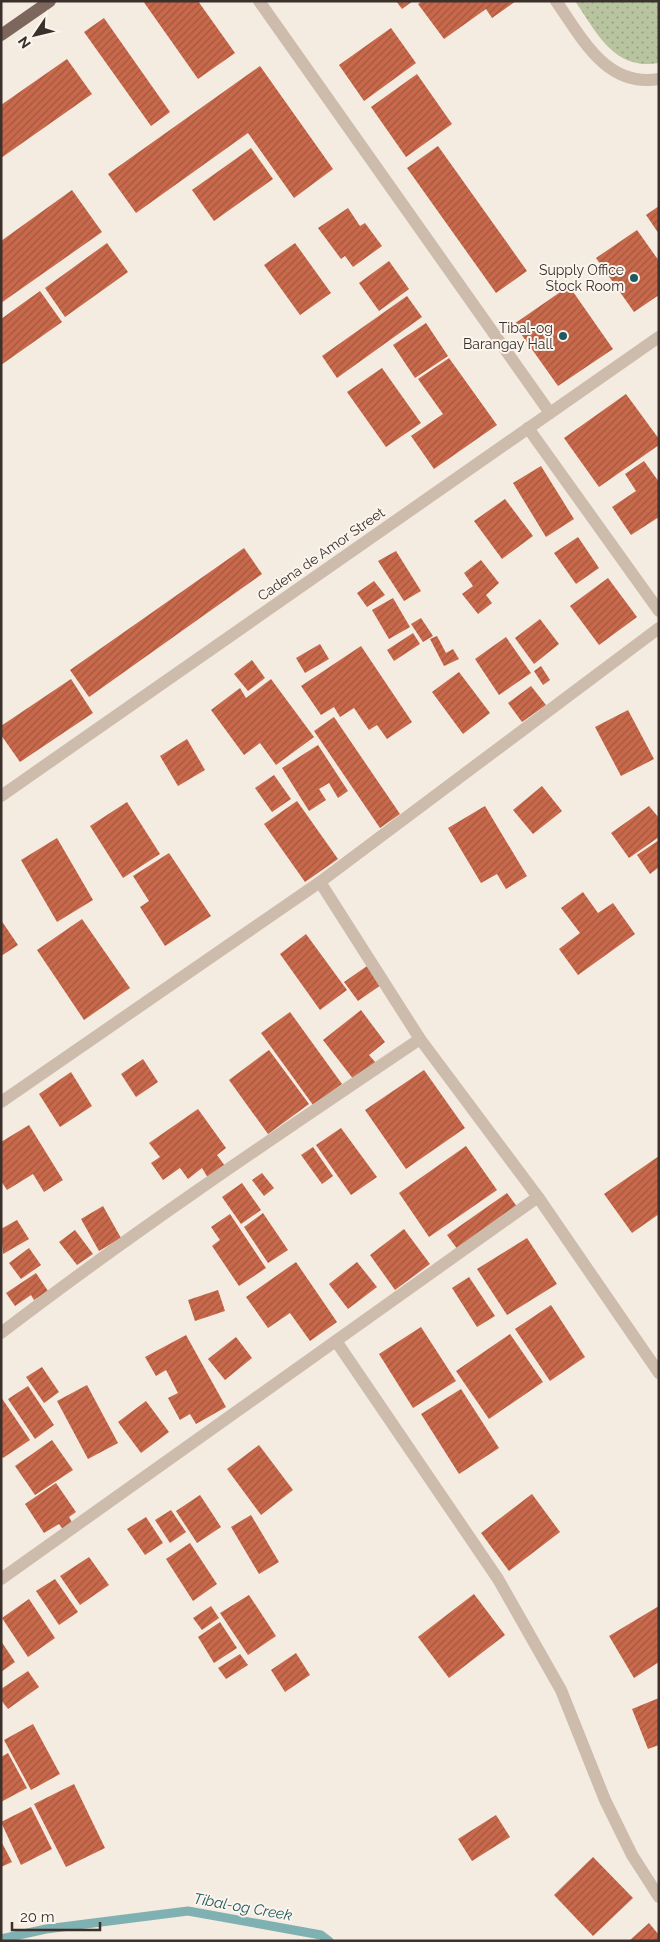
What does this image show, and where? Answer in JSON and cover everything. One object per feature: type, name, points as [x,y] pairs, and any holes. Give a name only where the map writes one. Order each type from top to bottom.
[{"type":"main road","points":[[1,35],[50,1]]},
{"type":"street","points":[[259,1],[550,413]]},
{"type":"street","points":[[556,1],[603,64],[622,76],[645,81],[659,79]]},
{"type":"street","name":"Cadena de Amor Street","points":[[1,796],[659,336]]},
{"type":"street","points":[[528,428],[659,611]]},
{"type":"street","points":[[1,1102],[320,882],[659,628]]},
{"type":"street","points":[[320,882],[420,1039],[538,1197],[659,1373]]},
{"type":"street","points":[[1,1333],[81,1273],[322,1104],[420,1039]]},
{"type":"street","points":[[1,1579],[538,1197]]},
{"type":"street","points":[[336,1341],[498,1579],[561,1690],[605,1800],[632,1855],[659,1897]]},
{"type":"green space","points":[[575,1],[659,1],[659,63],[643,64],[630,61],[618,55],[599,37]]},
{"type":"building","points":[[143,1],[198,1],[235,53],[198,79]]},
{"type":"building","points":[[396,1],[413,1],[402,9]]},
{"type":"building","points":[[422,1],[516,1],[492,18],[486,9],[444,39],[418,4]]},
{"type":"building","points":[[104,18],[170,112],[151,126],[84,32]]},
{"type":"building","points":[[391,28],[416,63],[364,101],[339,65]]},
{"type":"building","points":[[67,59],[92,94],[1,158],[1,105]]},
{"type":"building","points":[[260,66],[333,169],[294,198],[248,133],[136,213],[108,174]]},
{"type":"building","points":[[417,74],[452,124],[406,157],[371,107]]},
{"type":"building","points":[[438,146],[527,271],[496,293],[407,168]]},
{"type":"building","points":[[251,148],[273,179],[214,221],[192,190]]},
{"type":"building","points":[[72,190],[102,232],[1,303],[1,241]]},
{"type":"building","points":[[659,206],[659,234],[646,215]]},
{"type":"building","points":[[348,208],[360,226],[365,223],[382,246],[353,267],[345,256],[341,259],[318,228]]},
{"type":"building","name":"Supply Office Stock Room","points":[[637,230],[659,261],[659,295],[634,312],[596,258]]},
{"type":"building","points":[[107,243],[128,272],[65,317],[45,288]]},
{"type":"building","points":[[295,243],[331,293],[300,315],[264,265]]},
{"type":"building","points":[[389,261],[409,289],[379,311],[359,283]]},
{"type":"building","name":"Tibal-og Barangay Hall","points":[[569,286],[613,349],[558,386],[514,324]]},
{"type":"building","points":[[40,291],[62,322],[1,365],[1,319]]},
{"type":"building","points":[[407,296],[422,317],[337,378],[322,356]]},
{"type":"building","points":[[426,323],[448,356],[415,378],[393,345]]},
{"type":"building","points":[[449,358],[497,425],[434,469],[411,436],[443,414],[418,379]]},
{"type":"building","points":[[382,368],[421,423],[386,447],[347,392]]},
{"type":"building","points":[[626,394],[659,439],[659,445],[599,487],[564,438]]},
{"type":"building","points":[[644,461],[659,482],[659,517],[631,535],[612,507],[636,491],[625,474]]},
{"type":"building","points":[[541,466],[574,519],[546,537],[513,483]]},
{"type":"building","points":[[505,499],[533,536],[502,559],[474,521]]},
{"type":"building","points":[[578,537],[599,568],[576,584],[554,553]]},
{"type":"building","points":[[244,548],[262,574],[89,697],[70,670]]},
{"type":"building","points":[[396,551],[421,591],[404,601],[378,561]]},
{"type":"building","points":[[481,560],[499,583],[486,595],[492,603],[478,614],[462,594],[473,586],[464,573]]},
{"type":"building","points":[[608,578],[637,617],[599,645],[570,606]]},
{"type":"building","points":[[374,581],[385,595],[367,607],[357,593]]},
{"type":"building","points":[[393,598],[410,627],[389,639],[372,610]]},
{"type":"building","points":[[421,618],[433,636],[423,642],[411,624]]},
{"type":"building","points":[[540,619],[559,644],[534,664],[515,638]]},
{"type":"building","points":[[413,633],[420,644],[394,661],[387,650]]},
{"type":"building","points":[[437,636],[446,653],[453,649],[459,659],[444,666],[430,639]]},
{"type":"building","points":[[506,637],[531,673],[499,695],[475,659]]},
{"type":"building","points":[[320,644],[329,659],[305,673],[296,658]]},
{"type":"building","points":[[361,646],[412,722],[387,739],[377,725],[369,730],[354,708],[340,717],[334,707],[321,715],[301,686]]},
{"type":"building","points":[[252,660],[265,678],[248,691],[234,674]]},
{"type":"building","points":[[541,666],[550,680],[543,685],[534,671]]},
{"type":"building","points":[[459,672],[490,713],[463,734],[432,692]]},
{"type":"building","points":[[71,679],[93,713],[20,762],[1,735],[1,726]]},
{"type":"building","points":[[271,679],[314,737],[276,765],[260,743],[244,755],[211,710],[240,688],[246,698]]},
{"type":"building","points":[[531,686],[546,705],[522,722],[508,703]]},
{"type":"building","points":[[628,710],[654,759],[621,776],[595,727]]},
{"type":"building","points":[[334,717],[400,814],[380,828],[314,731]]},
{"type":"building","points":[[187,739],[205,770],[178,786],[160,756]]},
{"type":"building","points":[[318,745],[348,791],[338,798],[329,783],[319,789],[326,800],[309,811],[282,768]]},
{"type":"building","points":[[274,775],[291,799],[272,812],[255,788]]},
{"type":"building","points":[[542,786],[562,811],[533,834],[513,810]]},
{"type":"building","points":[[297,801],[338,859],[305,882],[264,824]]},
{"type":"building","points":[[127,802],[160,854],[123,878],[90,826]]},
{"type":"building","points":[[485,806],[527,876],[506,889],[497,874],[481,883],[448,828]]},
{"type":"building","points":[[649,806],[659,818],[659,837],[629,858],[611,833]]},
{"type":"building","points":[[57,838],[93,900],[57,922],[21,860]]},
{"type":"building","points":[[659,840],[659,867],[650,874],[637,855]]},
{"type":"building","points":[[169,853],[211,916],[165,946],[140,907],[149,901],[133,876]]},
{"type":"building","points":[[583,892],[598,913],[613,903],[635,934],[578,975],[559,949],[580,933],[561,908]]},
{"type":"building","points":[[82,919],[130,988],[84,1020],[37,950]]},
{"type":"building","points":[[1,920],[18,945],[1,956]]},
{"type":"building","points":[[306,934],[347,990],[320,1010],[280,954]]},
{"type":"building","points":[[367,966],[381,985],[358,1001],[344,982]]},
{"type":"building","points":[[361,1010],[385,1042],[369,1055],[376,1063],[354,1080],[323,1040]]},
{"type":"building","points":[[290,1012],[342,1084],[313,1105],[261,1033]]},
{"type":"building","points":[[269,1050],[309,1104],[268,1134],[229,1080]]},
{"type":"building","points":[[143,1059],[158,1082],[136,1097],[121,1074]]},
{"type":"building","points":[[424,1070],[465,1128],[406,1169],[365,1110]]},
{"type":"building","points":[[71,1072],[92,1106],[60,1127],[39,1094]]},
{"type":"building","points":[[198,1109],[226,1148],[217,1155],[225,1166],[208,1178],[202,1168],[188,1179],[180,1168],[163,1180],[151,1163],[160,1157],[149,1143]]},
{"type":"building","points":[[29,1125],[63,1180],[44,1192],[33,1174],[7,1190],[1,1181],[1,1142]]},
{"type":"building","points":[[341,1128],[377,1177],[351,1195],[316,1145]]},
{"type":"building","points":[[466,1146],[497,1190],[429,1237],[399,1193]]},
{"type":"building","points":[[313,1147],[333,1176],[322,1184],[301,1155]]},
{"type":"building","points":[[659,1156],[659,1214],[632,1233],[604,1194]]},
{"type":"building","points":[[262,1173],[274,1188],[264,1196],[252,1180]]},
{"type":"building","points":[[242,1183],[261,1210],[241,1224],[222,1197]]},
{"type":"building","points":[[507,1193],[518,1208],[458,1250],[447,1235]]},
{"type":"building","points":[[103,1206],[121,1238],[99,1251],[81,1219]]},
{"type":"building","points":[[263,1213],[288,1250],[268,1263],[244,1227]]},
{"type":"building","points":[[230,1214],[266,1268],[239,1286],[212,1246],[220,1240],[211,1227]]},
{"type":"building","points":[[17,1220],[29,1239],[3,1254],[1,1229]]},
{"type":"building","points":[[404,1229],[430,1264],[395,1290],[370,1255]]},
{"type":"building","points":[[75,1230],[93,1254],[77,1265],[59,1242]]},
{"type":"building","points":[[527,1238],[557,1284],[507,1315],[477,1269]]},
{"type":"building","points":[[29,1248],[41,1265],[21,1279],[9,1263]]},
{"type":"building","points":[[296,1262],[337,1322],[310,1341],[290,1313],[268,1328],[246,1297]]},
{"type":"building","points":[[357,1262],[377,1287],[348,1309],[329,1284]]},
{"type":"building","points":[[36,1273],[48,1291],[34,1300],[31,1295],[15,1306],[6,1293]]},
{"type":"building","points":[[469,1277],[495,1316],[477,1327],[452,1288]]},
{"type":"building","points":[[218,1290],[225,1311],[195,1321],[188,1300]]},
{"type":"building","points":[[551,1305],[585,1357],[550,1381],[515,1329]]},
{"type":"building","points":[[421,1327],[456,1381],[413,1408],[379,1354]]},
{"type":"building","points":[[510,1334],[543,1382],[489,1419],[456,1371]]},
{"type":"building","points":[[186,1335],[226,1407],[196,1424],[190,1414],[180,1420],[168,1398],[178,1393],[166,1370],[156,1376],[145,1357]]},
{"type":"building","points":[[236,1337],[252,1358],[225,1380],[208,1359]]},
{"type":"building","points":[[42,1367],[59,1392],[44,1403],[26,1377]]},
{"type":"building","points":[[87,1385],[118,1443],[88,1459],[57,1401]]},
{"type":"building","points":[[28,1386],[54,1425],[35,1439],[8,1399]]},
{"type":"building","points":[[461,1389],[499,1448],[459,1474],[421,1414]]},
{"type":"building","points":[[1,1397],[30,1440],[3,1458],[1,1456]]},
{"type":"building","points":[[146,1401],[169,1432],[141,1453],[118,1422]]},
{"type":"building","points":[[52,1440],[73,1470],[35,1495],[15,1466]]},
{"type":"building","points":[[259,1445],[293,1490],[261,1515],[227,1469]]},
{"type":"building","points":[[56,1483],[76,1512],[69,1517],[73,1524],[64,1531],[59,1524],[44,1533],[25,1504]]},
{"type":"building","points":[[532,1494],[560,1532],[509,1571],[481,1533]]},
{"type":"building","points":[[200,1495],[221,1527],[197,1543],[176,1511]]},
{"type":"building","points":[[171,1510],[186,1532],[170,1543],[155,1520]]},
{"type":"building","points":[[251,1515],[279,1562],[259,1574],[231,1527]]},
{"type":"building","points":[[146,1517],[163,1543],[145,1555],[127,1529]]},
{"type":"building","points":[[190,1543],[217,1584],[193,1601],[166,1559]]},
{"type":"building","points":[[89,1557],[109,1585],[80,1605],[60,1576]]},
{"type":"building","points":[[55,1579],[78,1612],[59,1625],[36,1591]]},
{"type":"building","points":[[474,1594],[505,1635],[449,1678],[418,1637]]},
{"type":"building","points":[[249,1595],[276,1636],[248,1655],[220,1613]]},
{"type":"building","points":[[29,1599],[55,1638],[28,1657],[2,1618]]},
{"type":"building","points":[[211,1606],[219,1618],[202,1630],[193,1618]]},
{"type":"building","points":[[659,1606],[659,1662],[634,1678],[609,1636]]},
{"type":"building","points":[[220,1622],[237,1648],[214,1663],[198,1637]]},
{"type":"building","points":[[1,1641],[15,1662],[1,1672]]},
{"type":"building","points":[[296,1653],[310,1675],[285,1692],[271,1670]]},
{"type":"building","points":[[240,1654],[248,1665],[226,1679],[218,1668]]},
{"type":"building","points":[[28,1671],[39,1687],[8,1709],[1,1700],[1,1689]]},
{"type":"building","points":[[659,1698],[659,1745],[648,1749],[632,1709]]},
{"type":"building","points":[[33,1724],[60,1774],[31,1790],[4,1740]]},
{"type":"building","points":[[8,1753],[27,1788],[1,1802],[1,1757]]},
{"type":"building","points":[[74,1784],[105,1848],[66,1867],[34,1804]]},
{"type":"building","points":[[31,1807],[52,1849],[21,1865],[1,1822]]},
{"type":"building","points":[[496,1815],[510,1837],[472,1861],[458,1839]]},
{"type":"building","points":[[1,1841],[12,1862],[1,1867]]},
{"type":"building","points":[[593,1857],[633,1898],[593,1936],[554,1895]]},
{"type":"building","points":[[649,1923],[659,1935],[659,1941],[629,1941]]},
{"type":"waterway","name":"Tibal-og Creek","points":[[1,1939],[46,1929],[188,1911],[321,1935],[329,1941]]},
{"type":"place","name":"Supply Office Stock Room","points":[[634,278]]},
{"type":"place","name":"Tibal-og Barangay Hall","points":[[563,336]]}]
